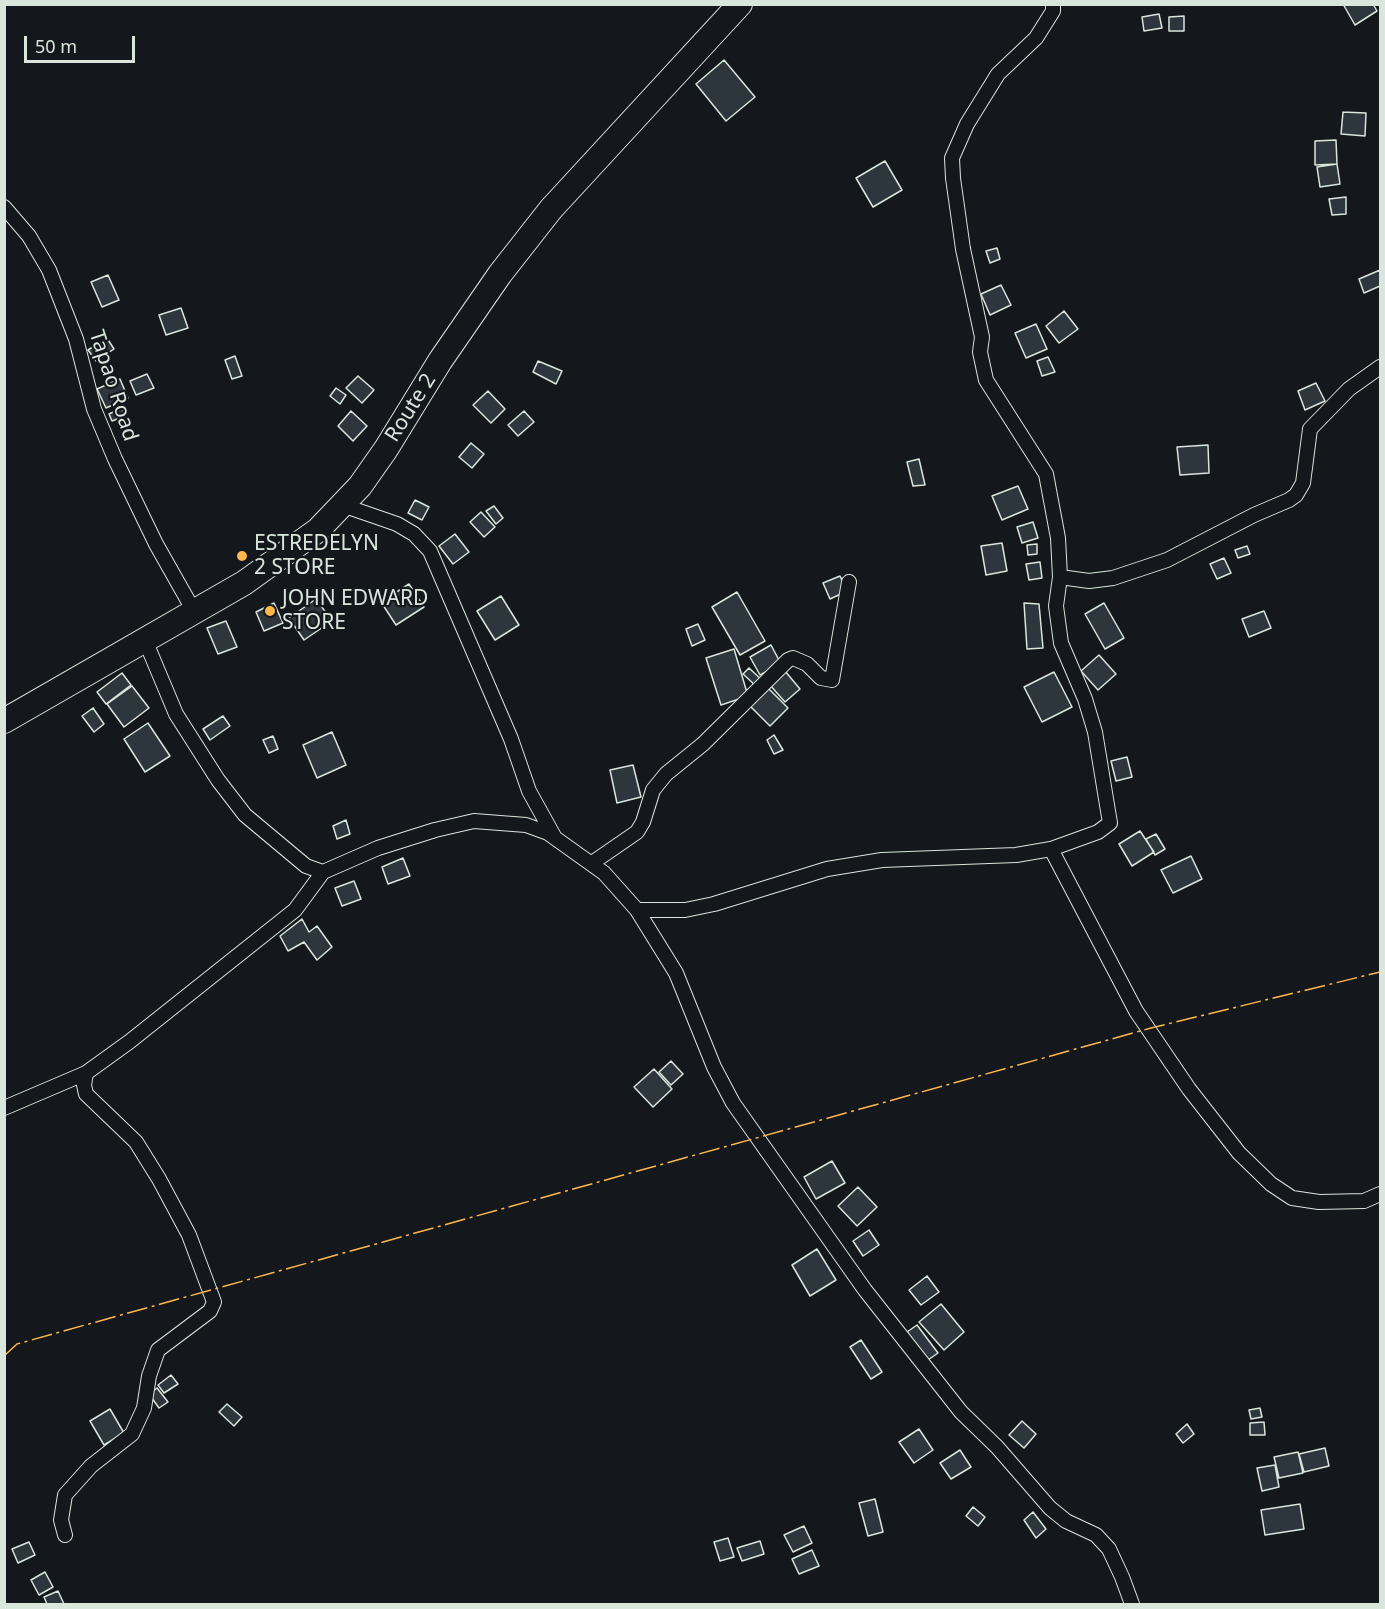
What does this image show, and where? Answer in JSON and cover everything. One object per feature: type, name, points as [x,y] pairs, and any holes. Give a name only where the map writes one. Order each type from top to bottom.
[{"type":"highway","name":"Route 2","points":[[4,721],[195,613],[278,560],[318,530],[342,505],[386,449],[440,362],[500,274],[551,209],[740,4]]},
{"type":"street","points":[[637,910],[685,910],[714,904],[827,869],[882,860],[1016,855],[1051,849],[1107,827],[1111,819],[1095,732],[1085,699],[1060,643],[1056,606],[1060,577],[1058,538],[1046,474],[1003,410],[982,369],[980,352],[982,337],[963,249],[952,158],[956,144],[998,74],[1036,38],[1053,11],[1053,4]]},
{"type":"street","name":"Tapao Road","points":[[4,207],[29,236],[50,270],[76,339],[94,409],[115,459],[156,544],[195,613]]},
{"type":"street","points":[[1060,577],[1089,580],[1113,578],[1167,560],[1254,515],[1289,500],[1296,495],[1303,483],[1311,429],[1349,389],[1380,367]]},
{"type":"street","points":[[342,505],[397,524],[414,534],[430,550],[506,728],[529,791],[555,838]]},
{"type":"street","points":[[592,863],[637,832],[643,822],[652,790],[666,774],[703,744],[788,660],[793,658],[807,664],[821,678],[832,680],[849,582]]},
{"type":"street","points":[[145,640],[177,714],[218,780],[259,828],[306,866],[322,872]]},
{"type":"street","points":[[4,1108],[86,1073],[295,910],[322,872],[378,848],[460,823],[483,821],[525,825],[555,838],[592,863],[637,910],[676,973],[714,1067],[733,1103],[865,1290],[961,1412],[997,1448],[1050,1508],[1066,1521],[1096,1535],[1109,1550],[1132,1605]]},
{"type":"street","points":[[1051,849],[1136,1011],[1189,1089],[1239,1153],[1271,1184],[1292,1198],[1319,1202],[1364,1201],[1380,1194]]},
{"type":"street","points":[[65,1535],[61,1520],[66,1495],[91,1466],[132,1434],[144,1408],[149,1376],[158,1350],[204,1316],[214,1302],[189,1235],[159,1179],[136,1142],[86,1094],[84,1085],[86,1073]]},
{"type":"building","points":[[1343,4],[1373,4],[1377,11],[1355,25]]},
{"type":"building","points":[[1159,14],[1162,28],[1144,31],[1142,17]]},
{"type":"building","points":[[1184,16],[1184,31],[1169,31],[1169,17]]},
{"type":"building","points":[[724,60],[755,97],[726,121],[696,84]]},
{"type":"building","points":[[1343,112],[1366,113],[1365,136],[1341,134]]},
{"type":"building","points":[[1336,140],[1337,164],[1315,165],[1315,141]]},
{"type":"building","points":[[885,161],[902,190],[873,207],[856,178]]},
{"type":"building","points":[[1337,164],[1340,184],[1320,187],[1317,167]]},
{"type":"building","points":[[1346,197],[1346,214],[1332,215],[1329,199]]},
{"type":"building","points":[[997,248],[1000,259],[990,263],[986,251]]},
{"type":"building","points":[[1380,270],[1380,286],[1364,293],[1359,279]]},
{"type":"building","points":[[108,275],[119,300],[102,307],[91,282]]},
{"type":"building","points":[[1001,285],[1011,305],[990,315],[981,294]]},
{"type":"building","points":[[181,308],[188,328],[166,335],[159,315]]},
{"type":"building","points":[[1064,311],[1078,329],[1059,343],[1046,326]]},
{"type":"building","points":[[1036,324],[1047,349],[1026,358],[1015,333]]},
{"type":"building","points":[[107,338],[114,349],[96,361],[88,350]]},
{"type":"building","points":[[235,356],[242,376],[232,379],[225,360]]},
{"type":"building","points":[[1048,357],[1055,372],[1042,376],[1037,361]]},
{"type":"building","points":[[538,361],[562,371],[556,384],[533,372]]},
{"type":"building","points":[[147,374],[154,388],[136,395],[130,381]]},
{"type":"building","points":[[358,376],[374,390],[362,403],[346,388]]},
{"type":"building","points":[[120,379],[128,398],[106,408],[97,389]]},
{"type":"building","points":[[1316,383],[1325,401],[1305,410],[1298,391]]},
{"type":"building","points":[[336,388],[346,395],[340,404],[330,396]]},
{"type":"building","points":[[488,391],[505,409],[491,423],[473,405]]},
{"type":"building","points":[[122,408],[125,416],[112,421],[109,414]]},
{"type":"building","points":[[351,411],[367,426],[353,441],[338,426]]},
{"type":"building","points":[[524,411],[534,422],[518,436],[508,425]]},
{"type":"building","points":[[471,443],[484,454],[472,468],[459,457]]},
{"type":"building","points":[[1208,445],[1209,473],[1180,475],[1177,447]]},
{"type":"building","points":[[919,459],[925,485],[913,486],[907,462]]},
{"type":"building","points":[[1018,486],[1028,509],[1002,520],[992,496]]},
{"type":"building","points":[[415,500],[429,507],[422,520],[408,513]]},
{"type":"building","points":[[494,506],[503,518],[496,524],[486,511]]},
{"type":"building","points":[[481,512],[495,527],[484,537],[470,522]]},
{"type":"building","points":[[1033,522],[1038,538],[1022,543],[1017,527]]},
{"type":"building","points":[[455,534],[469,552],[453,564],[439,546]]},
{"type":"building","points":[[1002,543],[1007,571],[986,575],[981,546]]},
{"type":"building","points":[[1037,544],[1037,554],[1028,555],[1027,545]]},
{"type":"building","points":[[1247,546],[1250,554],[1238,558],[1235,550]]},
{"type":"building","points":[[1224,558],[1231,573],[1217,579],[1210,564]]},
{"type":"building","points":[[1040,562],[1042,578],[1029,580],[1026,564]]},
{"type":"building","points":[[840,576],[847,591],[830,599],[823,583]]},
{"type":"building","points":[[409,584],[424,607],[396,625],[381,602]]},
{"type":"building","points":[[737,592],[765,641],[740,655],[712,607]]},
{"type":"building","points":[[501,596],[519,625],[495,640],[477,611]]},
{"type":"building","points":[[316,599],[332,621],[304,640],[289,618]]},
{"type":"building","points":[[274,603],[283,623],[264,631],[256,612]]},
{"type":"building","points":[[1024,603],[1039,604],[1043,648],[1027,649]]},
{"type":"building","points":[[1104,603],[1124,638],[1105,649],[1085,614]]},
{"type":"building","points":[[1264,611],[1271,628],[1249,637],[1242,619]]},
{"type":"building","points":[[226,621],[237,647],[218,654],[207,628]]},
{"type":"building","points":[[698,624],[705,640],[692,646],[686,629]]},
{"type":"building","points":[[771,645],[781,664],[760,675],[750,657]]},
{"type":"building","points":[[734,649],[748,696],[721,705],[706,658]]},
{"type":"building","points":[[1099,655],[1116,674],[1098,690],[1081,671]]},
{"type":"building","points":[[749,668],[763,681],[757,687],[743,674]]},
{"type":"building","points":[[785,671],[800,689],[785,702],[769,684]]},
{"type":"building","points":[[1054,672],[1072,707],[1042,722],[1024,687]]},
{"type":"building","points":[[122,673],[131,685],[106,704],[97,692]]},
{"type":"building","points":[[132,686],[149,708],[124,727],[107,704]]},
{"type":"building","points":[[768,688],[788,708],[770,726],[750,706]]},
{"type":"building","points":[[93,708],[104,724],[94,732],[82,716]]},
{"type":"building","points":[[223,716],[230,726],[210,740],[203,729]]},
{"type":"building","points":[[148,723],[170,756],[145,772],[124,739]]},
{"type":"building","points":[[332,732],[346,765],[317,778],[303,745]]},
{"type":"building","points":[[774,735],[783,750],[774,754],[767,740]]},
{"type":"building","points":[[273,736],[278,749],[269,753],[263,740]]},
{"type":"building","points":[[1127,757],[1132,777],[1116,781],[1111,761]]},
{"type":"building","points":[[633,765],[641,797],[617,803],[610,770]]},
{"type":"building","points":[[346,820],[350,834],[337,839],[333,826]]},
{"type":"building","points":[[1140,831],[1154,852],[1132,866],[1119,844]]},
{"type":"building","points":[[1156,834],[1165,849],[1155,855],[1146,839]]},
{"type":"building","points":[[1191,856],[1202,879],[1173,893],[1161,870]]},
{"type":"building","points":[[403,858],[410,876],[388,884],[382,867]]},
{"type":"building","points":[[354,881],[361,899],[342,906],[335,888]]},
{"type":"building","points":[[302,919],[309,932],[317,926],[332,947],[317,960],[304,942],[288,951],[280,936]]},
{"type":"building","points":[[671,1061],[683,1074],[671,1085],[659,1072]]},
{"type":"building","points":[[654,1069],[672,1089],[653,1107],[634,1087]]},
{"type":"building","points":[[832,1161],[845,1183],[816,1199],[804,1177]]},
{"type":"building","points":[[858,1187],[877,1207],[857,1226],[838,1206]]},
{"type":"building","points":[[869,1230],[879,1245],[863,1256],[853,1241]]},
{"type":"building","points":[[817,1249],[836,1280],[810,1296],[792,1265]]},
{"type":"building","points":[[927,1276],[939,1292],[921,1305],[909,1290]]},
{"type":"building","points":[[941,1304],[964,1332],[944,1350],[919,1322]]},
{"type":"building","points":[[917,1325],[938,1353],[928,1360],[907,1332]]},
{"type":"building","points":[[861,1340],[882,1372],[871,1379],[850,1347]]},
{"type":"building","points":[[171,1375],[178,1384],[164,1393],[158,1385]]},
{"type":"building","points":[[157,1388],[168,1402],[159,1408],[149,1394]]},
{"type":"building","points":[[227,1404],[242,1417],[234,1426],[219,1412]]},
{"type":"building","points":[[1260,1408],[1262,1417],[1251,1419],[1249,1410]]},
{"type":"building","points":[[110,1409],[124,1433],[104,1445],[90,1421]]},
{"type":"building","points":[[1022,1421],[1036,1434],[1024,1448],[1009,1435]]},
{"type":"building","points":[[1264,1422],[1265,1435],[1250,1435],[1250,1423]]},
{"type":"building","points":[[1187,1424],[1194,1434],[1183,1443],[1176,1434]]},
{"type":"building","points":[[919,1429],[933,1450],[914,1463],[899,1442]]},
{"type":"building","points":[[1325,1448],[1329,1466],[1304,1472],[1299,1454]]},
{"type":"building","points":[[960,1450],[971,1467],[951,1479],[940,1463]]},
{"type":"building","points":[[1298,1452],[1303,1473],[1279,1478],[1274,1457]]},
{"type":"building","points":[[1275,1465],[1279,1487],[1262,1491],[1257,1468]]},
{"type":"building","points":[[875,1499],[883,1532],[868,1536],[859,1503]]},
{"type":"building","points":[[1300,1504],[1304,1529],[1265,1535],[1261,1510]]},
{"type":"building","points":[[973,1507],[985,1517],[978,1526],[966,1516]]},
{"type":"building","points":[[1033,1512],[1046,1529],[1036,1538],[1024,1520]]},
{"type":"building","points":[[804,1526],[812,1543],[793,1552],[784,1535]]},
{"type":"building","points":[[728,1538],[734,1557],[720,1561],[714,1542]]},
{"type":"building","points":[[760,1541],[764,1554],[742,1561],[737,1548]]},
{"type":"building","points":[[29,1542],[35,1555],[18,1563],[12,1549]]},
{"type":"building","points":[[812,1550],[819,1566],[799,1574],[792,1559]]},
{"type":"building","points":[[45,1572],[53,1587],[39,1595],[31,1580]]},
{"type":"building","points":[[58,1591],[64,1604],[47,1604],[44,1597]]},
{"type":"power","points":[[4,1356],[17,1344],[1151,1028],[1380,972]]},
{"type":"place","name":"ESTREDELYN 2 STORE","points":[[242,556]]},
{"type":"place","name":"JOHN EDWARD STORE","points":[[270,611]]}]
